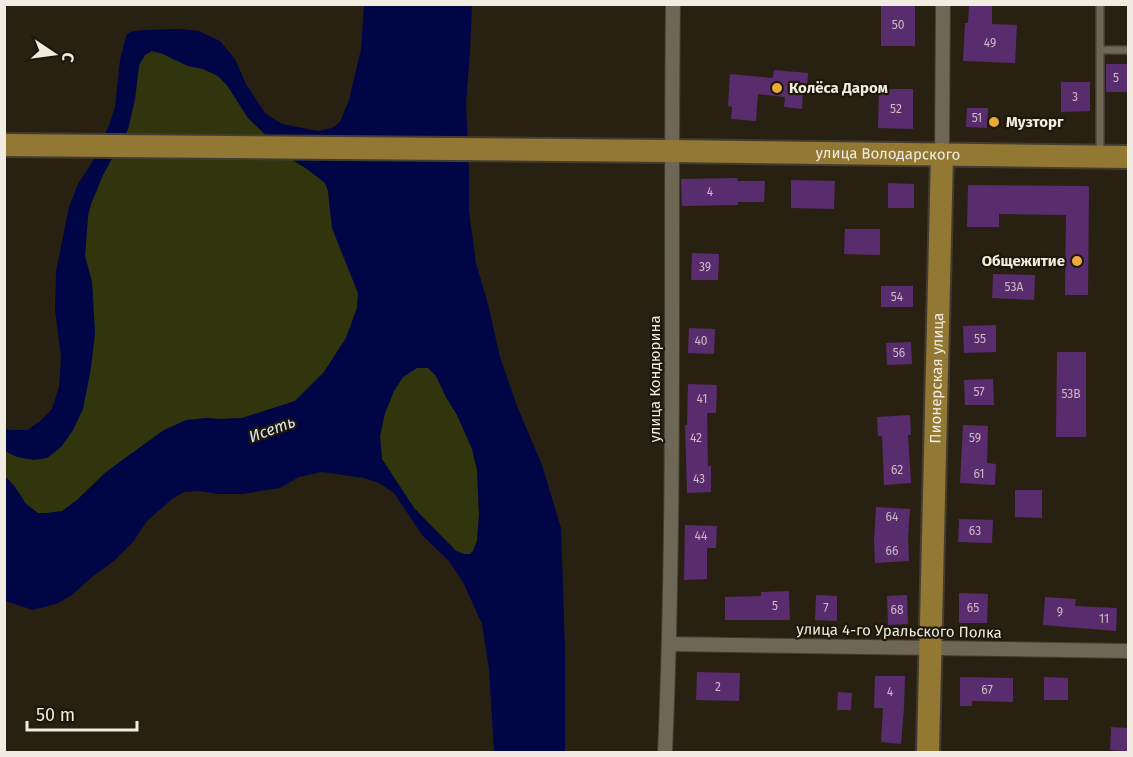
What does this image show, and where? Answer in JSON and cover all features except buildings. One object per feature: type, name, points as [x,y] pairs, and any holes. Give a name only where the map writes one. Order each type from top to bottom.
[{"type":"main road","name":"улица Володарского","points":[[4,145],[1128,157]]},
{"type":"main road","name":"Пионерская улица","points":[[928,753],[942,154]]},
{"type":"street","name":"улица Кондюрина","points":[[665,753],[670,644],[673,4]]},
{"type":"street","name":"Пионерская улица","points":[[942,154],[943,4]]},
{"type":"street","name":"улица 4-го Уральского Полка","points":[[670,644],[1128,651]]},
{"type":"lane","points":[[1100,4],[1100,156]]},
{"type":"lane","points":[[1100,50],[1128,50]]},
{"type":"green space","points":[[152,51],[218,76],[227,85],[248,118],[291,159],[325,182],[332,228],[358,293],[357,308],[346,338],[324,372],[295,401],[242,418],[206,418],[164,430],[106,472],[62,511],[38,513],[26,504],[5,476],[5,451],[17,457],[47,458],[61,447],[73,430],[95,333],[92,282],[85,256],[88,216],[103,175],[128,129],[135,99],[139,65],[145,55]]},
{"type":"green space","points":[[417,368],[428,368],[436,376],[472,449],[477,470],[479,515],[477,541],[470,554],[456,551],[414,508],[382,459],[380,436],[385,413],[403,377]]},
{"type":"water","name":"Исеть","points":[[364,5],[472,5],[466,103],[469,211],[476,263],[500,357],[517,406],[542,465],[561,528],[565,649],[565,752],[494,752],[489,669],[482,624],[463,582],[449,561],[422,535],[394,493],[379,483],[364,478],[322,472],[299,477],[280,488],[243,494],[184,492],[172,499],[147,521],[133,542],[114,561],[72,595],[56,604],[33,610],[5,601],[5,476],[26,504],[38,513],[62,511],[106,472],[164,430],[186,420],[242,418],[295,401],[324,372],[346,338],[357,308],[358,293],[332,228],[325,183],[291,159],[248,118],[227,85],[218,76],[152,51],[145,55],[139,65],[135,99],[128,129],[103,175],[88,216],[85,256],[92,282],[95,333],[83,409],[73,430],[61,447],[47,458],[34,460],[17,457],[5,451],[5,428],[27,430],[39,422],[52,409],[59,387],[61,357],[55,310],[56,272],[69,207],[78,184],[93,161],[115,107],[120,60],[126,36],[130,32],[142,30],[180,29],[199,31],[220,41],[235,59],[246,84],[265,113],[282,124],[318,131],[332,128],[340,122],[349,100],[361,49]],"holes":[[[417,368],[428,368],[436,376],[457,415],[472,449],[477,470],[479,515],[477,541],[470,554],[456,551],[414,508],[382,459],[380,436],[385,413],[394,391],[403,377]]]},
{"type":"place","name":"Колёса Даром","points":[[777,88]]},
{"type":"place","name":"Музторг","points":[[994,122]]},
{"type":"place","name":"Общежитие","points":[[1077,261]]}]
